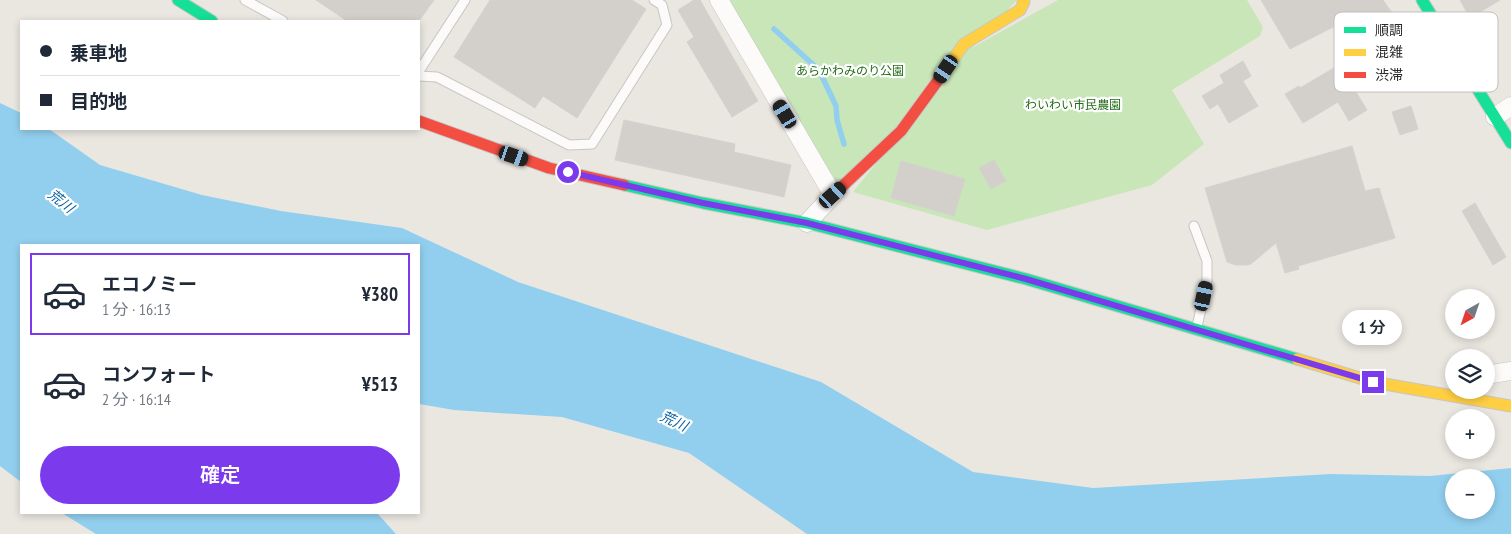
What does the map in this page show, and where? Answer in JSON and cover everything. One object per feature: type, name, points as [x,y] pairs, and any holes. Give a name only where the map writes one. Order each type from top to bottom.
[{"type":"street","points":[[178,0],[210,20]]},
{"type":"street","points":[[719,0],[833,195]]},
{"type":"street","points":[[807,223],[833,195],[901,132],[964,44],[1021,5],[1038,0]]},
{"type":"street","points":[[1422,0],[1430,12]]},
{"type":"street","points":[[1480,92],[1511,143]]},
{"type":"street","points":[[1495,116],[1511,106]]},
{"type":"street","points":[[420,121],[549,168],[703,203],[807,223],[1026,279],[1373,382],[1511,406]]},
{"type":"street","points":[[1495,374],[1511,371]]},
{"type":"street","points":[[1427,392],[1445,385]]},
{"type":"lane","points":[[245,0],[281,20]]},
{"type":"lane","points":[[420,69],[465,0]]},
{"type":"lane","points":[[420,76],[437,77],[569,146],[592,144],[667,25],[662,5],[654,0]]},
{"type":"lane","points":[[1194,226],[1207,261],[1207,280],[1197,330]]},
{"type":"green space","name":"あらかわみのり公園","points":[[725,0],[1017,0],[900,125],[835,187]]},
{"type":"green space","name":"わいわい市民農園","points":[[1058,0],[1247,0],[1263,27],[1260,36],[1172,90],[1204,144],[1152,185],[987,230],[853,192],[968,50]]},
{"type":"water","name":"荒川","points":[[0,103],[20,113],[20,130],[50,130],[100,165],[202,195],[281,211],[402,228],[518,282],[821,382],[973,472],[1093,488],[1331,474],[1430,476],[1445,475],[1445,519],[1495,519],[1495,470],[1511,468],[1511,534],[807,534],[689,453],[562,417],[454,410],[420,404],[420,244],[20,244],[20,481],[0,466]]},
{"type":"water","points":[[64,514],[378,514],[396,534],[96,534]]},
{"type":"building","points":[[316,0],[434,0],[420,20],[346,20]]},
{"type":"building","points":[[490,0],[632,0],[646,9],[577,118],[543,96],[535,108],[454,57]]},
{"type":"building","points":[[694,0],[700,0],[758,101],[732,117],[687,42],[694,37],[678,10]]},
{"type":"building","points":[[1261,0],[1383,0],[1392,12],[1334,12],[1334,27],[1290,49]]},
{"type":"building","points":[[1460,0],[1500,0],[1480,12],[1467,12]]},
{"type":"building","points":[[1243,61],[1251,76],[1243,81],[1258,106],[1229,123],[1218,104],[1210,109],[1202,96],[1224,83],[1220,75]]},
{"type":"building","points":[[1334,68],[1334,92],[1356,92],[1367,110],[1349,121],[1338,102],[1303,123],[1285,94],[1299,86],[1300,88]]},
{"type":"building","points":[[1411,106],[1418,129],[1400,135],[1392,112]]},
{"type":"building","points":[[624,120],[735,144],[734,152],[791,165],[784,197],[615,160]]},
{"type":"building","points":[[1352,146],[1365,191],[1379,188],[1395,238],[1298,266],[1299,269],[1285,273],[1276,243],[1251,264],[1236,265],[1227,262],[1205,188]]},
{"type":"building","points":[[994,160],[1006,181],[991,189],[979,168]]},
{"type":"building","points":[[901,161],[965,179],[954,216],[891,198]]},
{"type":"building","points":[[1475,203],[1506,257],[1493,265],[1462,211]]},
{"type":"waterway","points":[[774,29],[819,70],[836,106],[837,120],[844,144]]},
{"type":"traffic: fast","points":[[178,0],[210,20]]},
{"type":"traffic: fast","points":[[1422,0],[1429,12]]},
{"type":"traffic: fast","points":[[1479,92],[1511,143]]},
{"type":"traffic: fast","points":[[624,185],[703,203],[807,223],[1026,279],[1297,359]]},
{"type":"traffic: slow","points":[[939,79],[964,44],[1020,10],[1024,2],[1023,0]]},
{"type":"traffic: slow","points":[[1297,359],[1373,382],[1511,406]]},
{"type":"traffic: jam","points":[[833,195],[901,131],[939,79]]},
{"type":"traffic: jam","points":[[420,121],[549,168],[624,185]]},
{"type":"route","points":[[568,172],[703,203],[807,223],[1026,279],[1373,382]]}]
